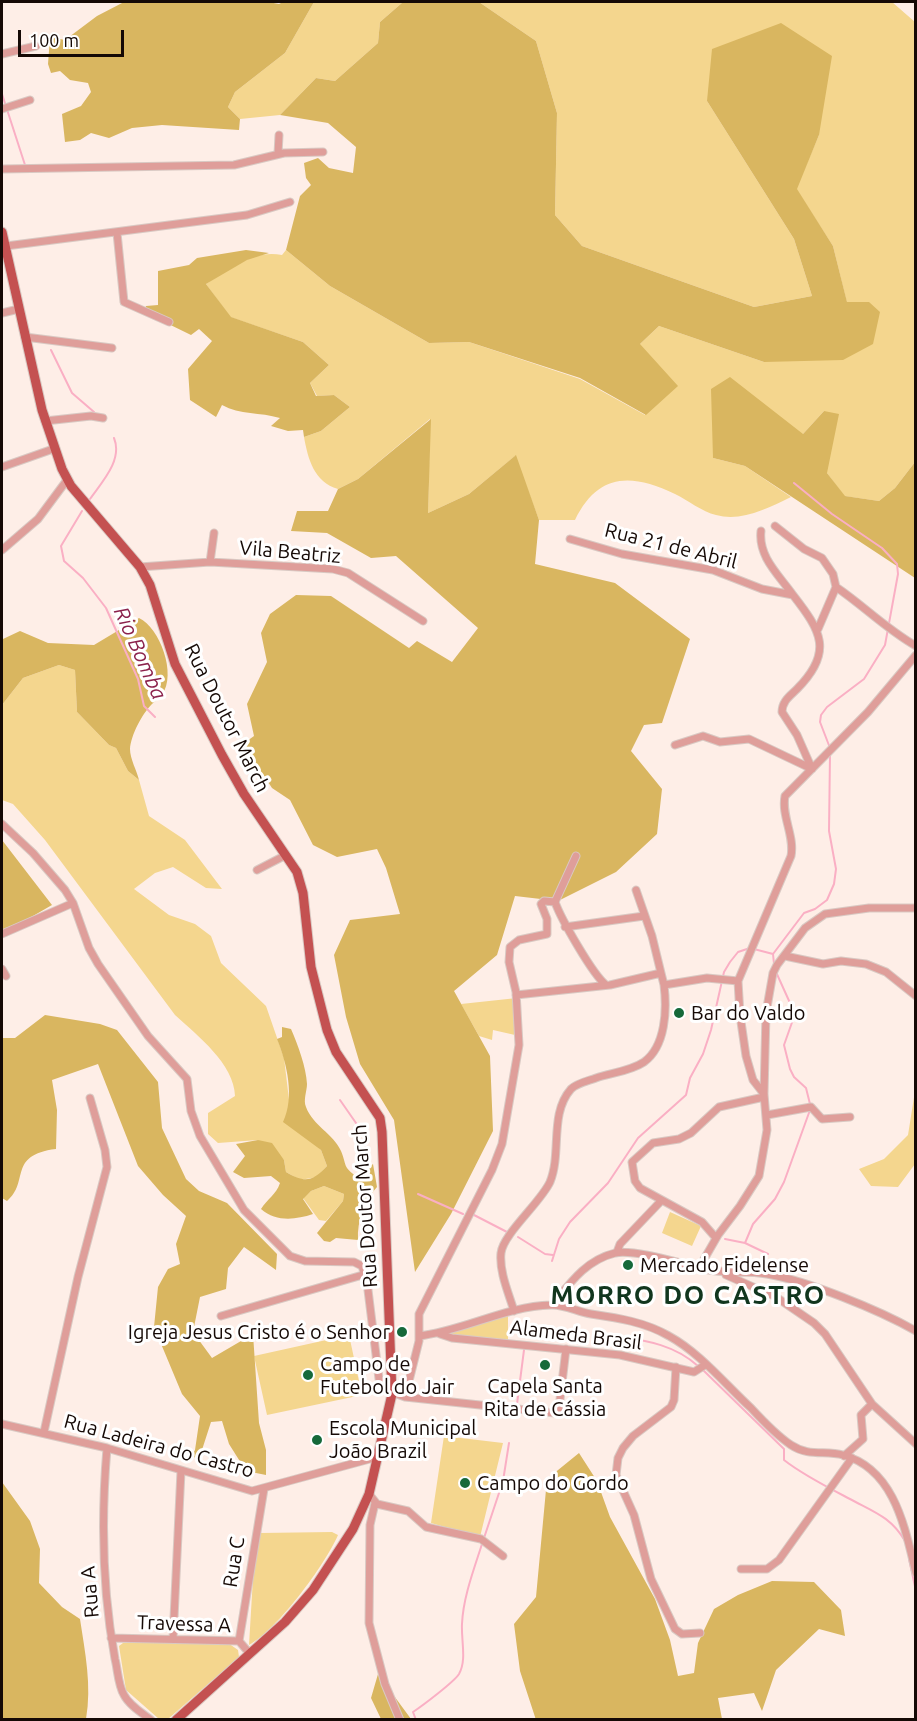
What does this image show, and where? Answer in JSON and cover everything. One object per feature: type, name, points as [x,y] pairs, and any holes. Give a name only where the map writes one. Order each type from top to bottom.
[{"type":"main road","name":"Rua Doutor March","points":[[2,232],[53,449],[67,480],[140,567],[150,585],[176,664],[196,705],[244,794],[297,872],[303,893],[311,967],[331,1040],[380,1118],[388,1231],[392,1394],[369,1494],[353,1528],[313,1590],[250,1654],[176,1719]]},
{"type":"street","points":[[2,54],[36,46]]},
{"type":"street","points":[[5,108],[30,100]]},
{"type":"street","points":[[279,135],[279,154]]},
{"type":"street","points":[[2,170],[234,165],[279,154],[323,152]]},
{"type":"street","points":[[6,246],[117,234],[248,215],[290,202]]},
{"type":"street","points":[[117,234],[124,302],[169,322]]},
{"type":"street","points":[[2,313],[19,309]]},
{"type":"street","points":[[25,337],[112,345]]},
{"type":"street","points":[[45,421],[91,416],[103,418]]},
{"type":"street","points":[[2,467],[53,449]]},
{"type":"street","points":[[2,550],[38,519],[67,480]]},
{"type":"street","points":[[775,526],[829,565],[836,587],[873,614],[886,628],[915,646]]},
{"type":"street","points":[[761,531],[762,552],[818,629]]},
{"type":"street","points":[[210,562],[214,533]]},
{"type":"street","name":"Rua 21 de Abril","points":[[570,539],[622,554],[713,570],[762,589],[793,595]]},
{"type":"street","name":"Vila Beatriz","points":[[140,567],[149,564],[210,562],[341,571],[423,621]]},
{"type":"street","points":[[811,769],[797,735],[782,712],[782,706],[810,674],[816,662],[820,650],[818,629],[836,587]]},
{"type":"street","points":[[764,1096],[753,1080],[746,1056],[738,981],[790,856],[792,848],[784,805],[785,796],[868,712],[915,655]]},
{"type":"street","points":[[675,745],[703,736],[720,742],[749,739],[811,769]]},
{"type":"street","points":[[2,824],[33,853],[73,903],[82,932],[98,964],[148,1036],[187,1079],[191,1111],[200,1136],[244,1210],[290,1256],[305,1261],[354,1262],[362,1266],[366,1274],[380,1382],[392,1394],[555,1413],[559,1408],[566,1349]]},
{"type":"street","points":[[257,870],[286,855]]},
{"type":"street","points":[[576,856],[555,902],[565,927],[581,948],[595,975],[606,985]]},
{"type":"street","points":[[514,1311],[502,1267],[501,1251],[551,1179],[556,1157],[558,1120],[569,1092],[578,1084],[635,1066],[650,1056],[659,1039],[667,1003],[661,974],[636,890]]},
{"type":"street","points":[[405,1397],[419,1336],[419,1314],[492,1170],[502,1144],[519,1045],[516,995],[509,962],[510,947],[519,940],[547,934],[547,919],[541,904],[544,901],[555,902]]},
{"type":"street","points":[[2,934],[73,903]]},
{"type":"street","points":[[699,1268],[716,1238],[759,1176],[766,1146],[767,1115],[764,1096],[767,1004],[773,973],[805,928],[825,914],[869,908],[915,908]]},
{"type":"street","points":[[565,927],[645,916]]},
{"type":"street","points":[[785,956],[823,964],[841,961],[866,964],[886,972],[915,996]]},
{"type":"street","points":[[516,995],[606,985],[661,974]]},
{"type":"street","points":[[664,985],[706,978],[738,981]]},
{"type":"street","points":[[716,1238],[702,1222],[661,1201],[637,1185],[631,1165],[633,1159],[655,1142],[673,1140],[691,1133],[719,1107],[764,1096]]},
{"type":"street","points":[[44,1432],[78,1277],[107,1167],[105,1149],[90,1098]]},
{"type":"street","points":[[767,1115],[811,1107],[822,1119],[850,1117]]},
{"type":"street","points":[[617,1252],[620,1244],[661,1201]]},
{"type":"street","points":[[553,1304],[576,1275],[592,1263],[617,1252],[658,1258],[721,1273],[768,1293],[814,1323],[825,1334],[872,1404],[915,1444]]},
{"type":"street","points":[[721,1273],[760,1273],[794,1281],[871,1309],[915,1331]]},
{"type":"street","points":[[221,1316],[366,1274]]},
{"type":"street","name":"Alameda Brasil","points":[[449,1334],[514,1311],[553,1304],[657,1330],[680,1342],[790,1444],[809,1454],[848,1457]]},
{"type":"street","name":"Alameda Brasil","points":[[419,1336],[449,1334],[620,1355],[694,1372],[705,1365]]},
{"type":"street","points":[[676,1367],[674,1400],[671,1407],[633,1436],[623,1448],[618,1458],[616,1475],[634,1515],[651,1579],[675,1629],[682,1634],[700,1633]]},
{"type":"street","points":[[741,1569],[767,1569],[779,1560],[848,1457],[863,1439],[861,1415],[872,1404]]},
{"type":"street","name":"Rua Ladeira do Castro","points":[[2,1424],[107,1448],[244,1490],[264,1489],[377,1457]]},
{"type":"street","name":"Rua A","points":[[107,1448],[102,1516],[111,1638],[122,1693],[130,1704],[151,1719]]},
{"type":"street","points":[[848,1457],[872,1472],[894,1499],[904,1527],[915,1573]]},
{"type":"street","points":[[172,1639],[181,1471]]},
{"type":"street","name":"Rua C","points":[[239,1641],[264,1489]]},
{"type":"street","points":[[369,1494],[375,1503],[408,1511],[426,1527],[483,1540],[503,1556]]},
{"type":"street","points":[[375,1503],[370,1525],[370,1634],[387,1691],[400,1719]]},
{"type":"street","name":"Travessa A","points":[[111,1638],[239,1641],[250,1654]]},
{"type":"shaded area","points":[[124,2],[268,2],[279,4],[314,2],[285,53],[235,92],[228,107],[240,119],[239,130],[162,125],[132,128],[109,138],[91,133],[80,140],[65,142],[62,114],[81,106],[91,92],[88,83],[70,80],[60,71],[51,73],[48,64],[50,37],[65,40],[97,16]]},
{"type":"shaded area","points":[[314,2],[403,2],[380,22],[378,43],[335,81],[316,78],[280,115],[240,119],[228,107],[235,92],[285,53]]},
{"type":"shaded area","points":[[403,2],[479,2],[536,41],[557,113],[555,215],[582,246],[754,307],[812,296],[794,239],[707,101],[712,49],[781,23],[832,56],[819,135],[797,189],[833,246],[847,302],[869,302],[880,312],[873,344],[843,360],[764,362],[659,326],[640,344],[678,386],[646,415],[580,378],[469,342],[429,343],[330,286],[286,250],[300,196],[311,185],[306,178],[304,163],[318,158],[329,168],[353,173],[356,147],[328,123],[280,115],[316,78],[335,81],[378,43],[380,22]]},
{"type":"shaded area","points":[[479,2],[892,2],[915,22],[915,462],[895,488],[879,501],[844,496],[827,473],[824,411],[803,434],[713,458],[745,466],[791,497],[755,513],[735,517],[726,517],[700,509],[659,487],[630,481],[617,481],[594,493],[575,520],[539,520],[515,456],[469,494],[428,513],[430,419],[358,479],[338,489],[323,481],[310,461],[304,437],[321,431],[350,407],[334,395],[317,396],[310,383],[329,365],[303,342],[230,317],[206,284],[252,258],[272,254],[282,255],[286,250],[330,286],[429,343],[469,342],[580,379],[645,415],[640,344],[659,326],[764,362],[869,302],[847,303],[833,246],[796,189],[819,135],[707,101],[794,239],[812,296],[754,307],[582,246],[555,215],[557,113],[536,41]]},
{"type":"shaded area","points":[[246,250],[269,253],[247,260],[206,284],[231,317],[303,342],[329,365],[310,383],[316,396],[334,395],[350,407],[321,431],[304,437],[303,430],[288,431],[271,426],[280,418],[236,410],[222,405],[216,417],[190,400],[188,369],[212,341],[199,329],[191,335],[144,312],[146,306],[158,305],[158,271],[189,265],[197,258]]},
{"type":"shaded area","points":[[730,377],[803,434],[824,411],[839,414],[827,473],[845,496],[879,501],[895,488],[915,462],[915,578],[745,466],[713,458],[711,389]]},
{"type":"shaded area","points":[[431,419],[428,513],[469,494],[516,455],[539,520],[535,564],[615,583],[690,639],[662,723],[644,725],[631,751],[662,789],[657,834],[616,872],[558,901],[515,896],[497,955],[454,991],[490,1056],[493,1131],[451,1214],[415,1272],[394,1120],[360,1064],[346,1017],[334,955],[350,920],[400,914],[386,868],[377,849],[337,857],[313,845],[290,800],[272,788],[243,744],[254,736],[247,704],[267,662],[261,633],[270,614],[296,595],[331,596],[409,648],[417,641],[452,662],[478,628],[396,556],[371,558],[327,533],[291,531],[297,511],[328,511],[338,489],[358,479]]},
{"type":"shaded area","points":[[139,618],[154,631],[159,641],[164,652],[168,676],[162,695],[144,713],[132,737],[130,753],[139,780],[128,771],[116,748],[109,745],[77,712],[75,670],[59,665],[23,678],[2,705],[3,639],[20,631],[48,643],[94,645]]},
{"type":"shaded area","points":[[59,665],[75,670],[77,712],[109,745],[116,748],[128,771],[139,780],[149,816],[185,840],[222,889],[206,888],[173,867],[155,873],[134,889],[169,915],[195,924],[211,936],[221,963],[266,1006],[284,1058],[290,1108],[321,1150],[327,1166],[317,1177],[300,1180],[286,1172],[284,1160],[258,1140],[218,1143],[208,1134],[208,1113],[235,1096],[233,1084],[222,1062],[204,1041],[175,1015],[45,840],[13,804],[2,800],[2,705],[23,678]]},
{"type":"shaded area","points":[[2,840],[52,905],[14,927],[2,930]]},
{"type":"shaded area","points":[[517,998],[515,1035],[493,1030],[492,1040],[479,1036],[461,1004]]},
{"type":"shaded area","points":[[45,1015],[100,1024],[117,1030],[158,1082],[162,1128],[186,1179],[199,1191],[227,1203],[277,1254],[276,1270],[244,1247],[228,1268],[226,1289],[200,1297],[193,1332],[212,1358],[253,1334],[259,1423],[266,1450],[266,1475],[246,1471],[229,1444],[222,1421],[211,1422],[201,1453],[189,1461],[195,1450],[200,1416],[182,1394],[154,1327],[158,1287],[168,1269],[180,1264],[176,1244],[186,1216],[163,1195],[138,1166],[98,1064],[52,1080],[57,1110],[56,1149],[31,1157],[25,1163],[14,1194],[7,1201],[2,1198],[2,1038],[15,1038]]},
{"type":"shaded area","points":[[282,1027],[291,1029],[301,1056],[307,1084],[305,1104],[309,1114],[333,1139],[349,1170],[357,1177],[373,1164],[377,1187],[362,1212],[358,1240],[336,1238],[330,1242],[324,1241],[317,1233],[343,1201],[344,1194],[324,1186],[311,1191],[303,1199],[313,1214],[299,1218],[279,1218],[261,1209],[280,1183],[271,1176],[244,1178],[233,1172],[245,1156],[236,1144],[258,1140],[272,1143],[284,1160],[286,1172],[298,1178],[312,1178],[327,1166],[321,1150],[283,1122],[289,1102],[289,1091],[284,1059],[277,1039],[282,1037]]},
{"type":"shaded area","points":[[915,1091],[915,1164],[898,1187],[871,1186],[859,1169],[884,1159],[908,1135]]},
{"type":"shaded area","points":[[324,1186],[344,1194],[343,1201],[326,1221],[319,1220],[303,1198],[311,1191]]},
{"type":"shaded area","points":[[670,1212],[701,1226],[692,1246],[662,1233]]},
{"type":"shaded area","points":[[508,1315],[508,1343],[450,1336],[450,1332]]},
{"type":"shaded area","name":"Campo de Futebol do Jair","points":[[349,1335],[362,1395],[267,1415],[254,1356]]},
{"type":"shaded area","name":"Campo do Gordo","points":[[444,1436],[503,1443],[480,1537],[431,1523]]},
{"type":"shaded area","points":[[579,1453],[597,1481],[610,1517],[655,1599],[670,1640],[678,1676],[694,1673],[698,1643],[714,1609],[738,1595],[772,1581],[814,1582],[841,1610],[845,1636],[819,1629],[776,1670],[762,1711],[754,1693],[718,1698],[722,1719],[536,1720],[520,1671],[514,1624],[536,1597],[547,1479]]},
{"type":"shaded area","points":[[2,1482],[30,1521],[40,1549],[39,1583],[62,1607],[80,1619],[88,1682],[86,1719],[2,1719]]},
{"type":"shaded area","points":[[332,1532],[338,1535],[312,1579],[273,1626],[249,1645],[253,1578],[260,1533]]},
{"type":"shaded area","points":[[123,1643],[228,1643],[238,1650],[239,1657],[168,1719],[159,1719],[126,1690],[119,1646]]},
{"type":"shaded area","points":[[378,1674],[411,1719],[381,1719],[371,1698]]},
{"type":"waterway","name":"Rio Bomba","points":[[2,94],[25,165]]},
{"type":"waterway","name":"Rio Bomba","points":[[51,350],[72,393],[94,412]]},
{"type":"waterway","name":"Rio Bomba","points":[[90,499],[114,462],[116,454],[114,438]]},
{"type":"waterway","points":[[794,483],[832,514],[882,548],[897,564],[898,574],[885,645],[864,679],[827,707],[821,715],[820,722],[830,748]]},
{"type":"waterway","name":"Rio Bomba","points":[[82,511],[61,546],[64,561],[83,578],[106,608],[138,679],[144,706],[155,717]]},
{"type":"waterway","points":[[774,964],[773,954],[804,913],[815,909],[827,900],[834,884],[836,869],[829,831],[830,754]]},
{"type":"waterway","points":[[552,1261],[559,1239],[570,1222],[608,1183],[638,1138],[686,1095],[690,1078],[703,1054],[711,1030],[724,972],[730,962],[738,952],[750,948],[773,954]]},
{"type":"waterway","points":[[776,972],[795,1014],[784,1045],[790,1069],[794,1077],[806,1088],[810,1104]]},
{"type":"waterway","name":"Rio Bomba","points":[[340,1100],[365,1136],[365,1165]]},
{"type":"waterway","points":[[745,1243],[753,1224],[775,1199],[784,1182],[810,1110]]},
{"type":"waterway","name":"Rio Bomba","points":[[418,1194],[463,1214]]},
{"type":"waterway","name":"Rio Bomba","points":[[474,1215],[507,1232]]},
{"type":"waterway","name":"Rio Bomba","points":[[518,1237],[545,1254],[553,1255]]},
{"type":"waterway","points":[[725,1239],[745,1243],[768,1254]]},
{"type":"waterway","points":[[598,1333],[651,1342],[687,1357],[698,1366]]},
{"type":"waterway","points":[[517,1404],[524,1350]]},
{"type":"waterway","points":[[703,1370],[784,1449],[784,1460],[816,1481],[881,1516],[894,1526],[905,1541]]},
{"type":"waterway","points":[[484,1538],[503,1481],[509,1443]]},
{"type":"waterway","points":[[416,1720],[413,1712],[459,1674],[463,1656],[464,1604],[482,1544]]},
{"type":"waterway","points":[[909,1559],[916,1591]]},
{"type":"place","name":"Bar do Valdo","points":[[679,1013]]},
{"type":"place","name":"Mercado Fidelense","points":[[628,1265]]},
{"type":"place","name":"Igreja Jesus Cristo é o Senhor","points":[[402,1332]]},
{"type":"place","name":"Capela Santa Rita de Cássia","points":[[545,1365]]},
{"type":"place","name":"Campo de Futebol do Jair","points":[[308,1375]]},
{"type":"place","name":"Escola Municipal João Brazil","points":[[317,1440]]},
{"type":"place","name":"Campo do Gordo","points":[[465,1483]]},
{"type":"district","name":"MORRO DO CASTRO","points":[[688,1295]]}]
